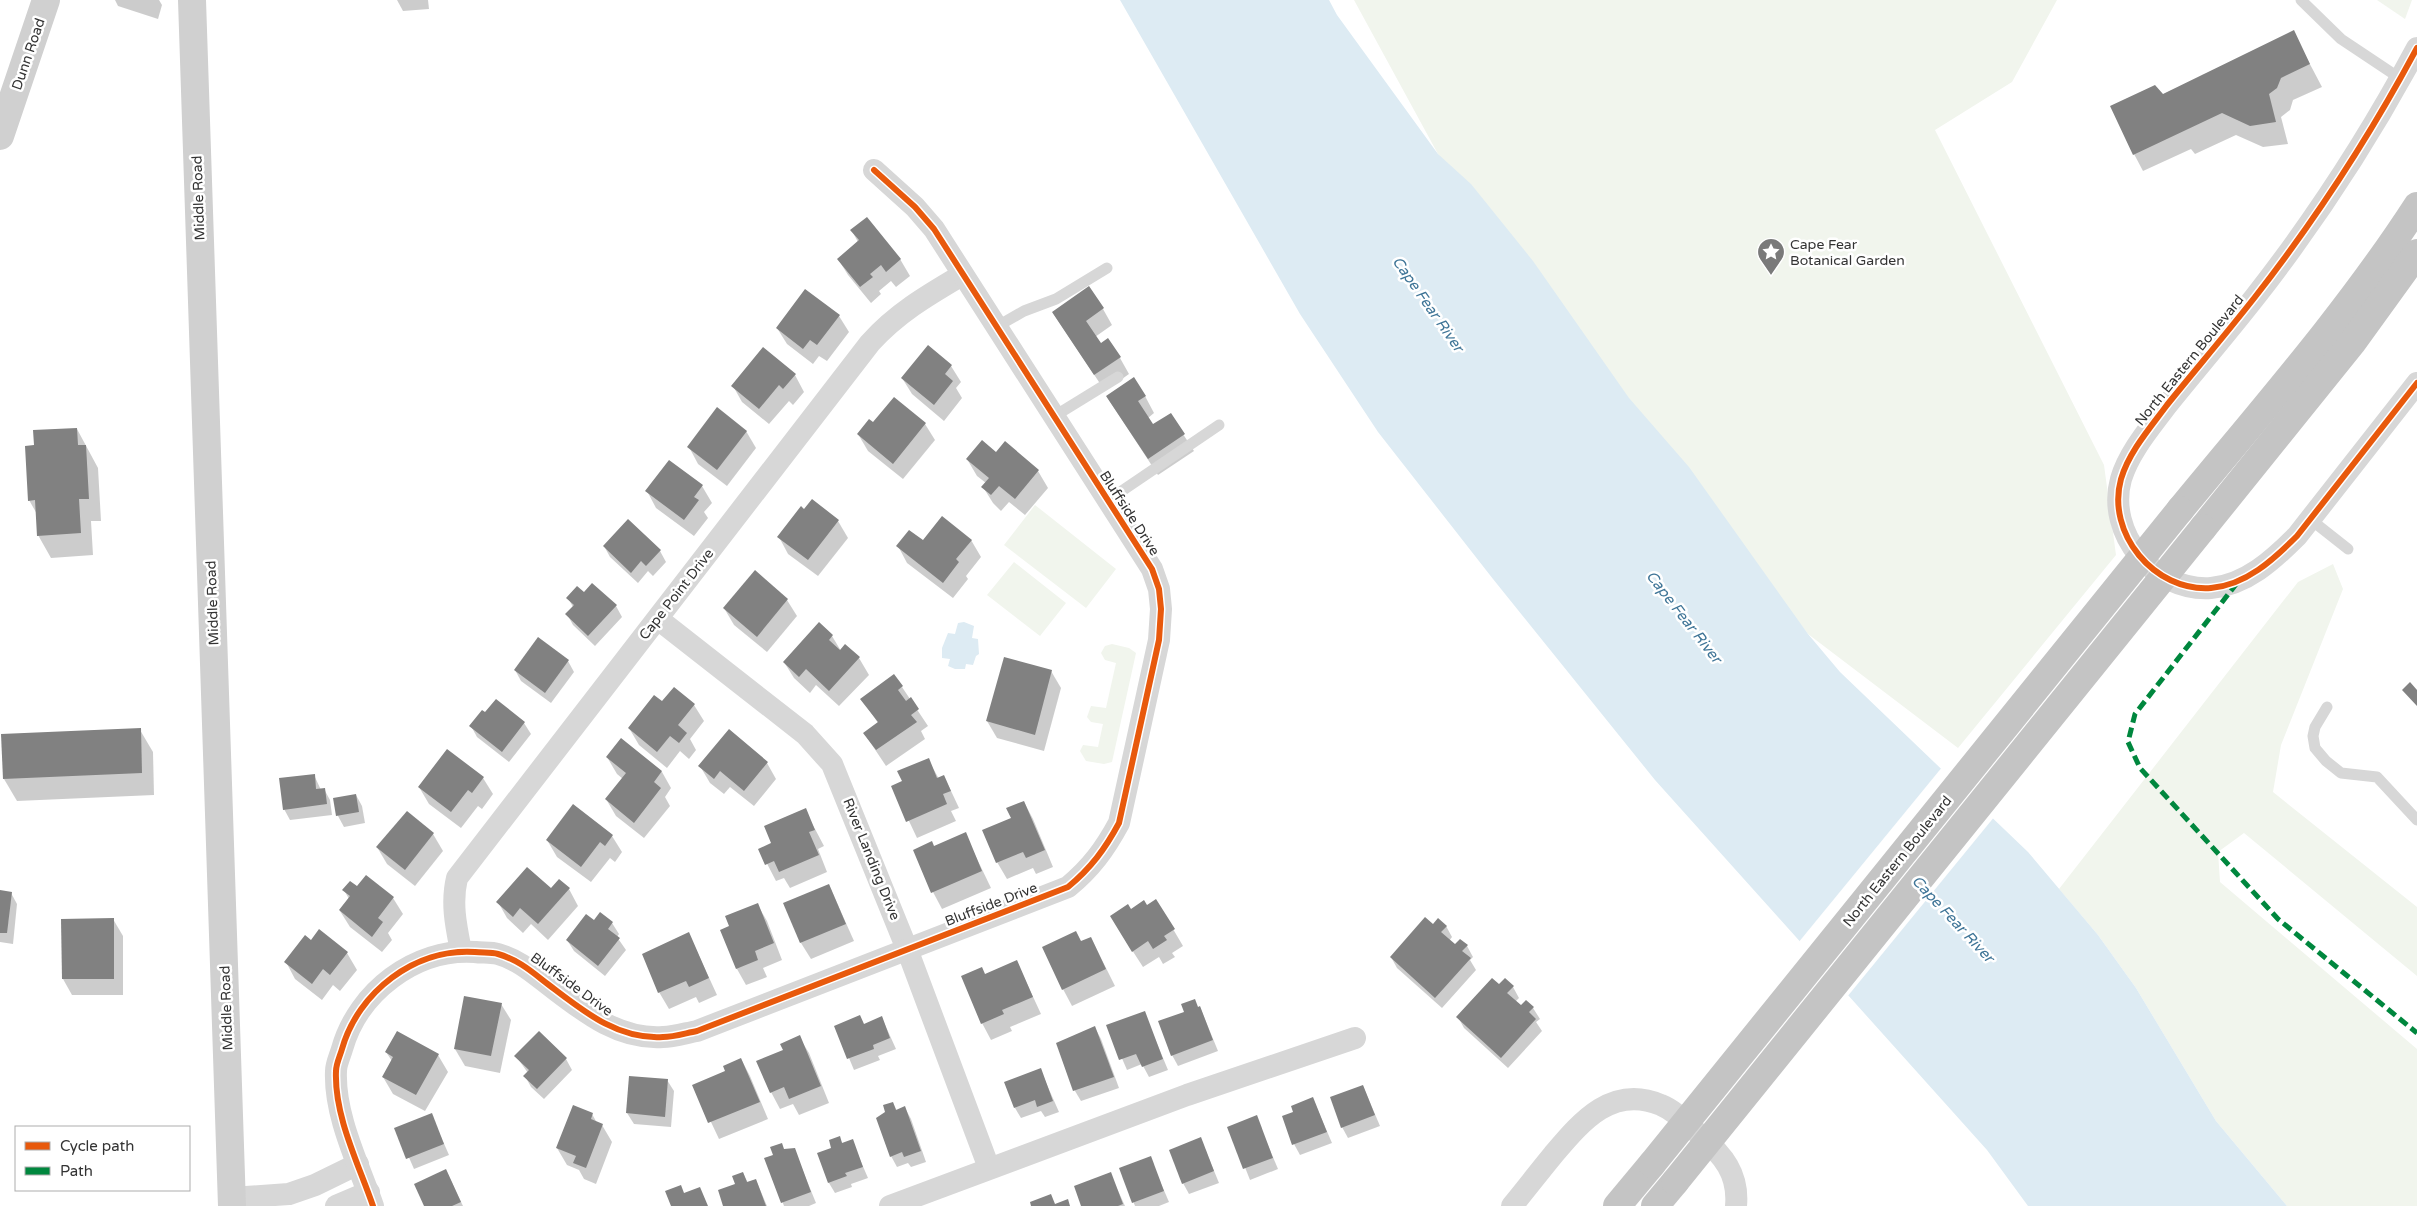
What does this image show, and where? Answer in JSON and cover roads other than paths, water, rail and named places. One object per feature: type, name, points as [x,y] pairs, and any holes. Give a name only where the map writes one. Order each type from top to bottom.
[{"type":"highway","name":"North Eastern Boulevard","points":[[1617,1206],[2180,510],[2332,327],[2392,245],[2417,206]]},
{"type":"highway","name":"North Eastern Boulevard","points":[[1655,1206],[2352,343],[2417,253]]},
{"type":"main road","name":"Dunn Road","points":[[0,136],[46,0]]},
{"type":"main road","name":"Middle Road","points":[[192,0],[232,1202]]},
{"type":"street","name":"North Eastern Boulevard","points":[[2417,48],[2351,162],[2300,238],[2141,441],[2126,467],[2119,489],[2119,515],[2128,540],[2145,562],[2167,579],[2193,587],[2224,587],[2252,574],[2282,551],[2310,519],[2417,383]]},
{"type":"street","name":"Bluffside Drive","points":[[371,1199],[343,1123],[336,1071],[347,1032],[367,1002],[389,979],[436,955],[461,951],[496,953],[522,963],[604,1025],[633,1035],[664,1037],[697,1031],[1068,887],[1087,871],[1106,847],[1119,823],[1159,640],[1161,609],[1159,589],[1152,569],[934,229],[915,207],[874,170]]},
{"type":"street","name":"Cape Point Drive","points":[[461,951],[454,917],[453,894],[457,878],[882,330],[906,309],[962,275]]},
{"type":"street","name":"River Landing Drive","points":[[658,619],[805,734],[832,764],[907,949],[989,1168]]},
{"type":"street","points":[[890,1206],[1187,1095],[1355,1038]]},
{"type":"street","points":[[1512,1206],[1584,1120],[1607,1104],[1638,1100],[1653,1102],[1667,1108],[1720,1153],[1730,1167],[1736,1190],[1736,1206]]},
{"type":"street","points":[[232,1202],[289,1194],[315,1185],[358,1164]]},
{"type":"street","points":[[336,1206],[371,1199]]},
{"type":"lane","points":[[2301,0],[2341,39],[2401,78]]},
{"type":"lane","points":[[996,327],[1024,312],[1056,299],[1107,268]]},
{"type":"lane","points":[[1053,417],[1118,376]]},
{"type":"lane","points":[[1107,501],[1219,425]]},
{"type":"lane","points":[[2310,519],[2348,549]]},
{"type":"lane","points":[[2327,707],[2315,727],[2313,736],[2315,748],[2341,773],[2377,777],[2417,820]]},
{"type":"water","name":"Cape Fear River","points":[[1120,0],[1329,0],[1337,15],[1438,154],[1471,184],[1533,261],[1629,398],[1689,467],[1808,634],[1840,672],[2028,852],[2098,935],[2136,988],[2216,1121],[2287,1206],[2028,1206],[1987,1150],[1655,780],[1493,579],[1378,432],[1300,314]]},
{"type":"water","points":[[964,622],[974,626],[972,638],[978,639],[979,654],[976,656],[973,665],[966,664],[965,669],[955,669],[948,666],[950,659],[942,658],[942,648],[948,633],[955,634],[958,623]]},
{"type":"place","name":"Cape Fear Botanical Garden","points":[[1771,276]]}]
